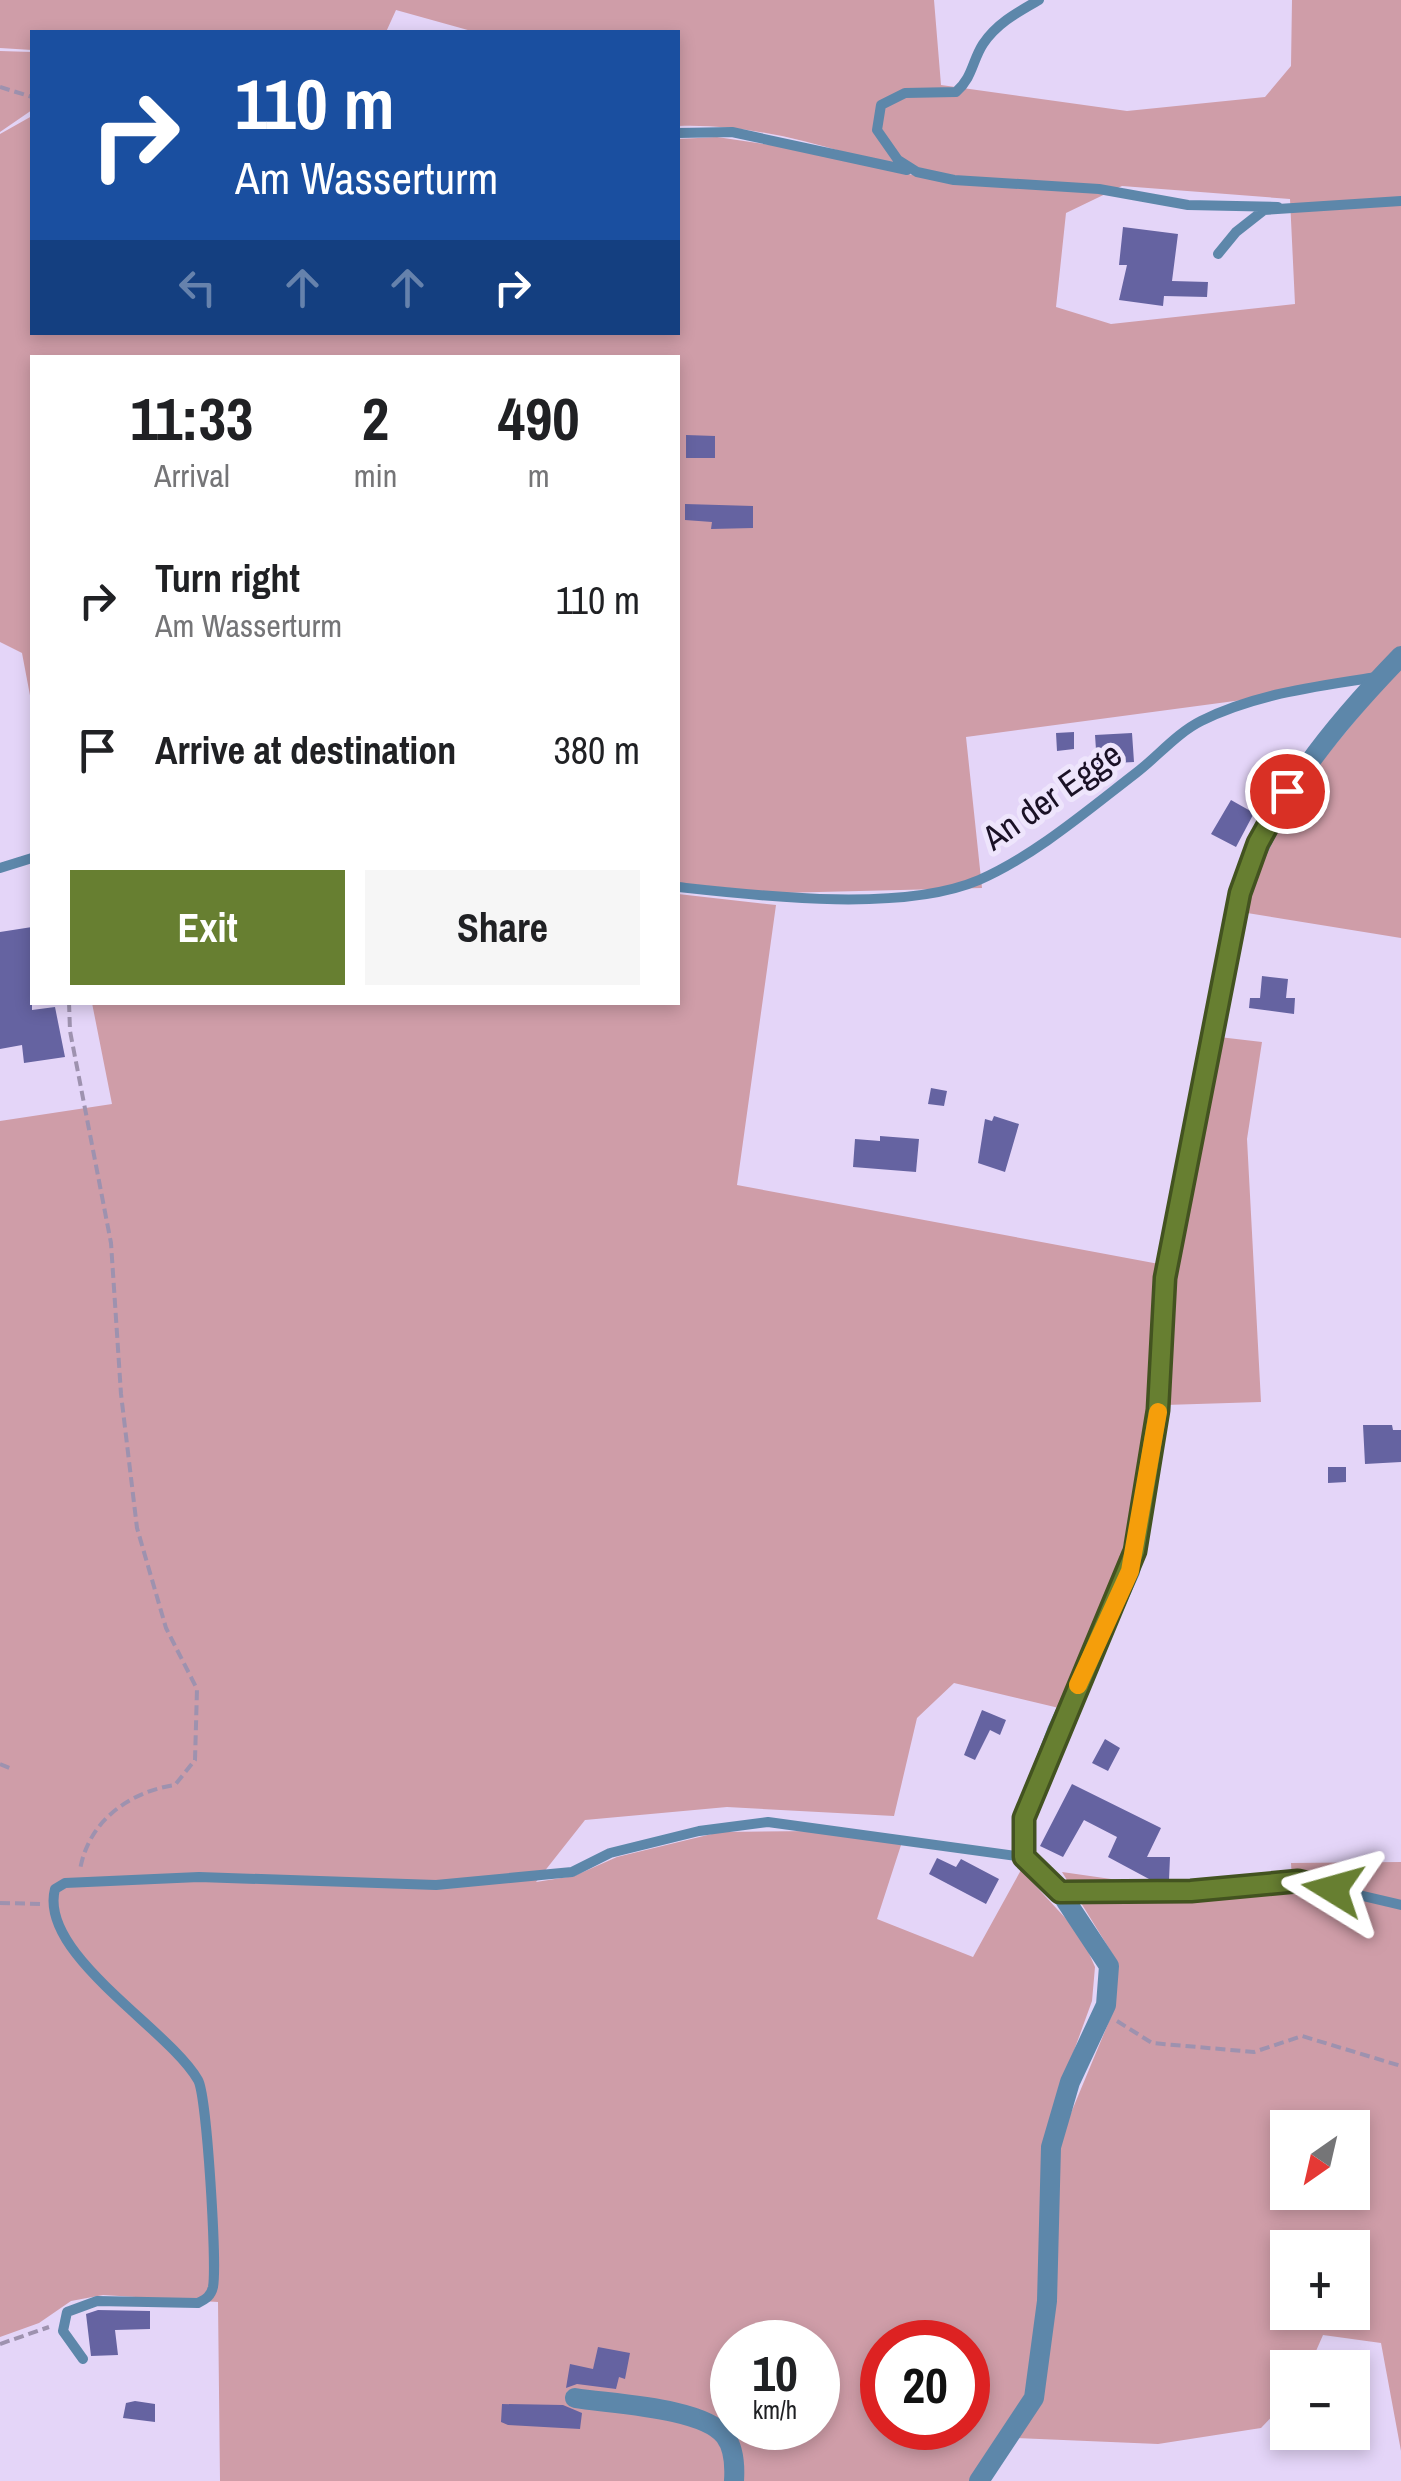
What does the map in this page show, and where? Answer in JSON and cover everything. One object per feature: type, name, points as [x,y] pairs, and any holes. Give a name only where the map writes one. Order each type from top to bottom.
[{"type":"street","points":[[978,2481],[1034,2398],[1047,2301],[1051,2147],[1070,2082],[1106,2005],[1108,1966],[1060,1892],[1024,1857],[1024,1818],[1057,1731],[1130,1571],[1158,1410],[1165,1278],[1240,893],[1258,843],[1287,791],[1333,728],[1401,656]]},
{"type":"street","points":[[574,2398],[704,2421],[725,2435],[734,2462],[734,2481]]},
{"type":"lane","points":[[917,172],[883,143],[877,130],[881,104],[905,93],[956,92],[968,81],[981,46],[998,27],[1040,0]]},
{"type":"lane","points":[[680,133],[732,132],[990,184],[1100,189],[1188,204],[1278,207],[1401,201]]},
{"type":"lane","points":[[1218,254],[1236,232],[1264,210],[1278,207]]},
{"type":"lane","name":"An der Egge","points":[[680,888],[774,897],[860,897],[927,892],[978,881],[1027,852],[1198,722],[1260,699],[1381,676]]},
{"type":"lane","points":[[0,868],[30,859]]},
{"type":"lane","points":[[83,2359],[67,2340],[62,2322],[67,2312],[85,2302],[198,2303],[208,2298],[213,2286],[212,2255],[199,2080],[66,1939],[51,1904],[55,1889],[65,1882],[199,1877],[436,1884],[572,1872],[610,1852],[699,1830],[768,1822],[1024,1857]]},
{"type":"lane","points":[[1060,1892],[1191,1891],[1298,1881],[1401,1905]]},
{"type":"path","points":[[0,88],[30,96]]},
{"type":"path","points":[[68,1005],[111,1242],[121,1394],[137,1528],[166,1628],[198,1690],[195,1760],[175,1785],[156,1788],[100,1820],[84,1850],[78,1884]]},
{"type":"path","points":[[0,1764],[12,1769]]},
{"type":"path","points":[[0,1903],[51,1904]]},
{"type":"path","points":[[1106,2005],[1118,2022],[1152,2044],[1254,2052],[1302,2036],[1401,2066]]},
{"type":"path","points":[[0,2344],[62,2322]]},
{"type":"shaded area","points":[[0,0],[934,0],[941,85],[1127,111],[1265,97],[1291,66],[1292,0],[1401,0],[1401,648],[1368,683],[966,737],[982,888],[778,893],[680,883],[680,355],[30,355],[30,695],[22,653],[0,642],[0,134],[30,117],[30,335],[680,335],[680,139],[717,137],[805,150],[930,179],[775,135],[680,126],[680,30],[468,30],[396,10],[387,30],[30,30],[30,50],[0,48]],"holes":[[[1122,186],[1290,199],[1295,304],[1111,324],[1056,307],[1066,213]]]},
{"type":"shaded area","points":[[0,51],[30,52],[30,111],[0,132]]},
{"type":"shaded area","points":[[1401,665],[1401,938],[1241,912],[1262,850],[1293,796]]},
{"type":"shaded area","points":[[680,894],[776,905],[737,1185],[1159,1264],[1149,1430],[1110,1606],[1059,1708],[954,1683],[917,1718],[894,1816],[727,1807],[585,1820],[536,1882],[574,1876],[617,1857],[720,1832],[814,1831],[902,1842],[877,1919],[973,1957],[1021,1870],[1081,1935],[1095,1967],[1092,2001],[1063,2081],[1027,2396],[970,2481],[220,2481],[218,2302],[103,2295],[71,2301],[39,2323],[0,2337],[0,1121],[112,1104],[92,1005],[680,1005]]},
{"type":"shaded area","points":[[1219,1037],[1262,1042],[1247,1139],[1261,1402],[1165,1405],[1172,1284]]},
{"type":"shaded area","points":[[1401,1862],[1401,2451],[1381,2343],[1323,2335],[1316,2350],[1270,2350],[1270,2419],[1261,2428],[1158,2444],[1015,2438],[1040,2398],[1061,2137],[1115,2007],[1118,1963],[1062,1872],[1132,1882],[1292,1882],[1291,1863]]},
{"type":"building","points":[[1123,227],[1178,234],[1172,281],[1208,282],[1207,297],[1164,296],[1163,306],[1119,300],[1127,265],[1119,265]]},
{"type":"building","points":[[686,435],[715,436],[715,458],[686,458]]},
{"type":"building","points":[[685,504],[753,506],[753,528],[711,529],[712,522],[685,520]]},
{"type":"building","points":[[1074,732],[1074,749],[1057,751],[1056,733]]},
{"type":"building","points":[[1132,733],[1134,762],[1097,764],[1095,735]]},
{"type":"building","points":[[1231,800],[1254,813],[1236,847],[1211,834]]},
{"type":"building","points":[[30,927],[30,1005],[32,1010],[55,1007],[65,1057],[24,1063],[22,1045],[0,1049],[0,932]]},
{"type":"building","points":[[1262,976],[1288,979],[1286,998],[1295,998],[1294,1014],[1249,1008],[1250,998],[1260,998]]},
{"type":"building","points":[[931,1088],[947,1091],[944,1106],[928,1104]]},
{"type":"building","points":[[994,1116],[1019,1124],[1005,1172],[978,1163],[985,1119],[992,1121]]},
{"type":"building","points":[[880,1136],[919,1139],[916,1172],[853,1167],[855,1139],[880,1141]]},
{"type":"building","points":[[1363,1425],[1392,1425],[1393,1430],[1401,1430],[1401,1462],[1365,1464]]},
{"type":"building","points":[[1328,1467],[1346,1467],[1346,1482],[1328,1483]]},
{"type":"building","points":[[982,1710],[1006,1720],[1000,1735],[990,1730],[975,1760],[964,1755]]},
{"type":"building","points":[[1105,1739],[1120,1748],[1108,1771],[1092,1763]]},
{"type":"building","points":[[1072,1784],[1161,1828],[1147,1857],[1170,1857],[1169,1880],[1149,1879],[1108,1857],[1117,1837],[1084,1820],[1063,1857],[1040,1846]]},
{"type":"building","points":[[937,1858],[956,1867],[961,1859],[999,1879],[986,1904],[929,1874]]},
{"type":"building","points":[[98,2310],[150,2311],[150,2329],[115,2330],[118,2355],[91,2356],[86,2314]]},
{"type":"building","points":[[598,2347],[630,2353],[625,2379],[619,2377],[616,2389],[577,2384],[566,2388],[570,2364],[593,2369]]},
{"type":"building","points":[[126,2403],[155,2404],[155,2422],[123,2418]]},
{"type":"building","points":[[502,2404],[563,2405],[582,2413],[580,2429],[508,2425],[501,2422]]},
{"type":"slow traffic","points":[[1078,1685],[1130,1571],[1158,1412]]},
{"type":"route","points":[[1287,791],[1258,843],[1240,893],[1165,1278],[1158,1410],[1130,1571],[1057,1731],[1024,1818],[1024,1857],[1060,1892],[1191,1891],[1298,1881],[1333,1889]]}]
